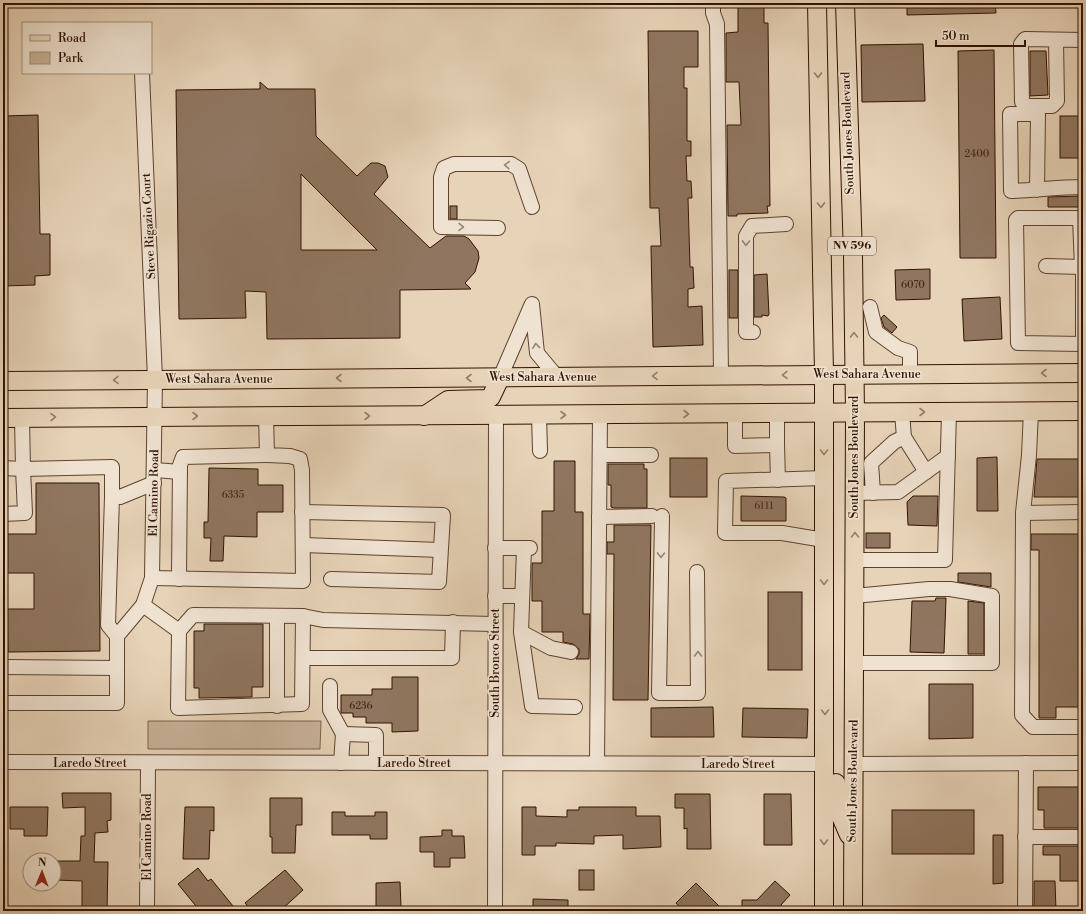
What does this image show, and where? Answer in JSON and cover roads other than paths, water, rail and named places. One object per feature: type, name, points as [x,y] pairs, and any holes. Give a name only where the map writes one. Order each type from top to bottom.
[{"type":"main road","name":"NV 596","points":[[817,3],[824,413]]},
{"type":"main road","name":"South Jones Boulevard","points":[[844,3],[853,256],[855,413],[855,663],[852,911]]},
{"type":"main road","points":[[818,36],[845,35]]},
{"type":"main road","name":"West Sahara Avenue","points":[[3,381],[1083,373]]},
{"type":"main road","points":[[424,416],[448,400],[488,399],[500,378]]},
{"type":"main road","points":[[3,418],[1083,411]]},
{"type":"main road","points":[[824,413],[824,911]]},
{"type":"main road","points":[[825,764],[836,776],[836,805],[852,841]]},
{"type":"street","points":[[713,3],[713,13],[717,24],[721,376]]},
{"type":"street","points":[[1056,40],[1057,101],[1052,106],[1026,106],[1022,102],[1021,44],[1025,39],[1083,40]]},
{"type":"street","name":"Steve Rigazio Court","points":[[142,74],[155,379]]},
{"type":"street","points":[[1037,190],[1038,114],[1010,114],[1011,191],[1037,190],[1055,186],[1083,187]]},
{"type":"street","points":[[498,228],[441,227],[441,177],[444,168],[454,164],[511,164],[516,166],[519,169],[532,207]]},
{"type":"street","points":[[1083,336],[1082,218],[1018,218],[1016,220],[1017,341],[1020,344],[1083,344]]},
{"type":"street","points":[[753,332],[746,332],[746,236],[752,226],[786,224]]},
{"type":"street","points":[[1046,266],[1082,267]]},
{"type":"street","points":[[500,378],[532,304],[537,353],[557,377]]},
{"type":"street","points":[[870,308],[876,332],[898,348],[910,352],[910,374]]},
{"type":"street","name":"El Camino Road","points":[[117,636],[142,605],[152,578],[156,416],[155,379]]},
{"type":"street","points":[[1031,411],[1029,454],[1022,513],[1022,715],[1033,727],[1083,727]]},
{"type":"street","points":[[902,412],[904,437],[926,472]]},
{"type":"street","points":[[855,560],[945,560],[949,412]]},
{"type":"street","points":[[777,413],[778,480]]},
{"type":"street","points":[[735,414],[735,446],[777,445]]},
{"type":"street","points":[[539,415],[540,451]]},
{"type":"street","points":[[597,763],[600,415]]},
{"type":"street","points":[[266,416],[267,455]]},
{"type":"street","name":"South Bronco Street","points":[[495,911],[494,624],[496,416]]},
{"type":"street","points":[[3,514],[25,513],[22,418]]},
{"type":"street","points":[[872,492],[871,463],[894,442],[904,437]]},
{"type":"street","points":[[152,578],[179,579],[303,581],[302,470],[300,459],[290,456],[267,455],[191,456],[183,458],[180,472],[179,579]]},
{"type":"street","points":[[600,455],[651,455]]},
{"type":"street","points":[[854,493],[898,492],[948,456]]},
{"type":"street","points":[[3,468],[112,467],[108,625],[117,636],[117,703],[3,703]]},
{"type":"street","points":[[112,497],[120,497],[155,477],[180,472]]},
{"type":"street","points":[[824,478],[726,482],[725,533],[782,533],[824,540]]},
{"type":"street","points":[[302,512],[443,515],[439,582],[331,580]]},
{"type":"street","points":[[1022,513],[1083,512]]},
{"type":"street","points":[[599,517],[657,516],[659,693],[698,693],[697,572]]},
{"type":"street","points":[[303,545],[440,550]]},
{"type":"street","points":[[495,548],[527,548],[522,596],[521,632],[532,706],[575,707]]},
{"type":"street","points":[[854,596],[929,589],[950,589],[992,596],[992,663],[855,663]]},
{"type":"street","points":[[495,596],[522,596]]},
{"type":"street","points":[[142,605],[179,631]]},
{"type":"street","points":[[303,616],[302,704],[178,708],[179,631],[193,615],[303,616],[323,620],[494,624]]},
{"type":"street","points":[[277,616],[277,706]]},
{"type":"street","points":[[302,658],[452,658],[452,622]]},
{"type":"street","points":[[521,632],[551,648],[571,652]]},
{"type":"street","points":[[3,667],[117,668]]},
{"type":"street","points":[[330,686],[330,710],[342,734],[341,763]]},
{"type":"street","points":[[342,734],[376,735],[376,763]]},
{"type":"street","name":"Laredo Street","points":[[3,762],[825,764]]},
{"type":"street","name":"El Camino Road","points":[[147,911],[148,763]]},
{"type":"street","points":[[1025,911],[1026,763]]},
{"type":"street","points":[[853,764],[1083,763]]},
{"type":"street","points":[[1026,837],[1083,837]]}]
